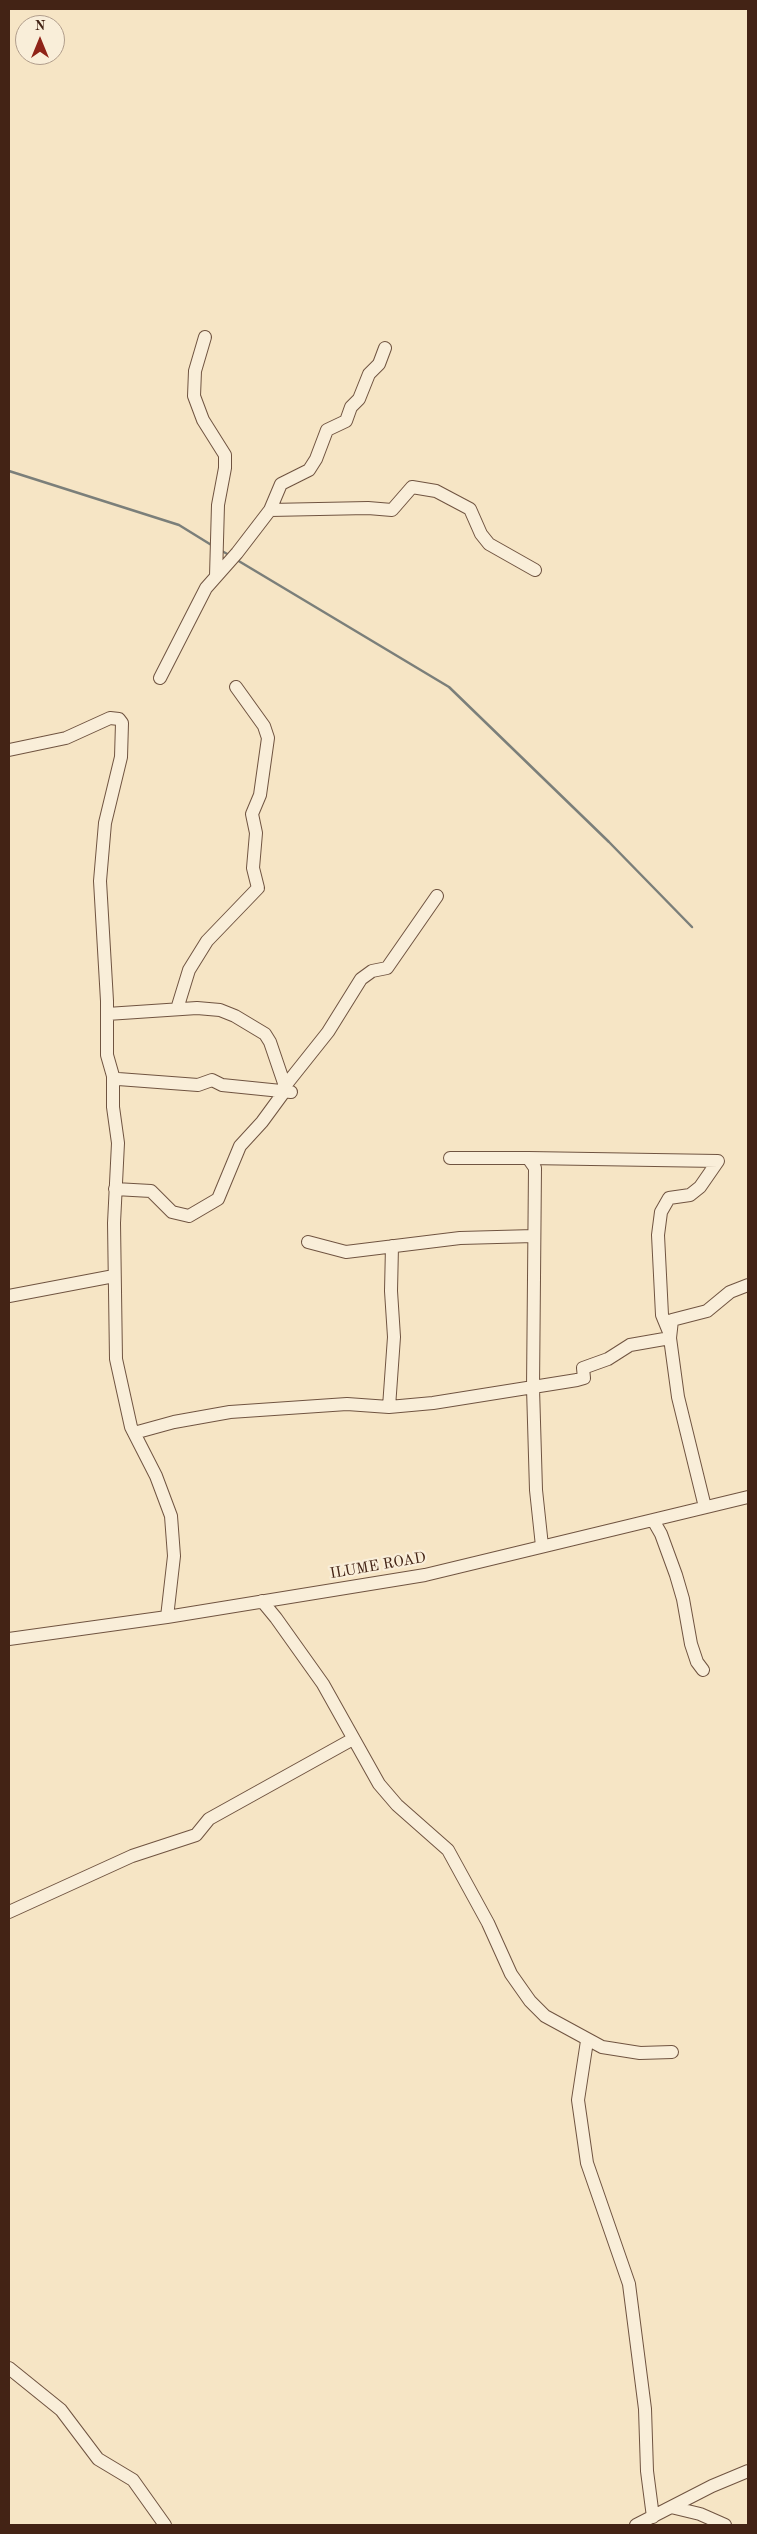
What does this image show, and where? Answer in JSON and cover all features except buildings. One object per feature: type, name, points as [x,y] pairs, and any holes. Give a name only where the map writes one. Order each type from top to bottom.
[{"type":"street","points":[[205,337],[195,371],[194,396],[204,420],[224,455],[225,468],[218,505],[216,576]]},
{"type":"street","points":[[160,678],[206,588],[237,553],[270,510],[281,484],[309,470],[316,460],[328,430],[346,421],[351,407],[359,399],[369,374],[379,364],[385,348]]},
{"type":"street","points":[[270,510],[368,508],[392,510],[412,487],[436,491],[470,509],[481,534],[489,544],[535,570]]},
{"type":"street","points":[[177,1008],[190,970],[207,941],[258,888],[253,868],[256,833],[252,814],[260,795],[268,738],[264,726],[236,687]]},
{"type":"street","points":[[9,750],[66,738],[110,718],[119,719],[122,723],[121,757],[105,823],[100,881],[107,1014],[107,1055],[113,1076],[113,1107],[118,1143],[114,1189],[116,1359],[134,1433],[156,1476],[171,1516],[174,1556],[167,1617]]},
{"type":"street","points":[[114,1189],[151,1191],[172,1212],[178,1215],[189,1216],[218,1200],[240,1146],[262,1122],[286,1090],[328,1032],[361,979],[372,971],[387,968],[437,896]]},
{"type":"street","points":[[107,1014],[177,1008],[220,1010],[250,1024],[265,1034],[270,1042],[286,1090]]},
{"type":"street","points":[[118,1080],[198,1085],[212,1080],[222,1085],[286,1090]]},
{"type":"street","points":[[450,1158],[718,1161],[700,1187],[690,1195],[669,1198],[660,1212],[658,1235],[662,1315],[669,1335],[678,1397],[705,1507]]},
{"type":"street","points":[[528,1158],[535,1168],[533,1388],[536,1490],[542,1546]]},
{"type":"street","points":[[308,1242],[346,1252],[460,1238],[534,1236]]},
{"type":"street","points":[[389,1407],[394,1336],[391,1291],[392,1246]]},
{"type":"street","points":[[9,1296],[114,1276]]},
{"type":"street","points":[[669,1335],[672,1320],[707,1311],[730,1292],[748,1285]]},
{"type":"street","points":[[134,1433],[174,1422],[230,1412],[347,1404],[389,1407],[533,1388],[584,1378],[582,1368],[608,1359],[630,1345],[669,1335]]},
{"type":"street","name":"ILUME ROAD","points":[[9,1639],[167,1617],[425,1575],[748,1497]]},
{"type":"street","points":[[653,1520],[661,1534],[676,1575],[697,1662],[703,1670]]},
{"type":"street","points":[[262,1602],[276,1618],[323,1684],[378,1784],[397,1805],[448,1850],[488,1923],[511,1974],[524,1993],[545,2016],[602,2047],[622,2051],[672,2052]]},
{"type":"street","points":[[9,1912],[132,1856],[196,1834],[210,1818],[353,1739]]},
{"type":"street","points":[[587,2040],[578,2100],[585,2154],[629,2284],[645,2409],[647,2471],[653,2517]]},
{"type":"street","points":[[9,2368],[60,2410],[98,2459],[133,2480],[165,2525]]},
{"type":"street","points":[[636,2525],[712,2486],[748,2471]]},
{"type":"street","points":[[671,2507],[700,2514],[725,2525]]},
{"type":"waterway","points":[[9,471],[179,525],[213,546]]},
{"type":"waterway","points":[[220,550],[231,556]]},
{"type":"waterway","points":[[237,560],[449,687],[609,842],[692,927]]}]
